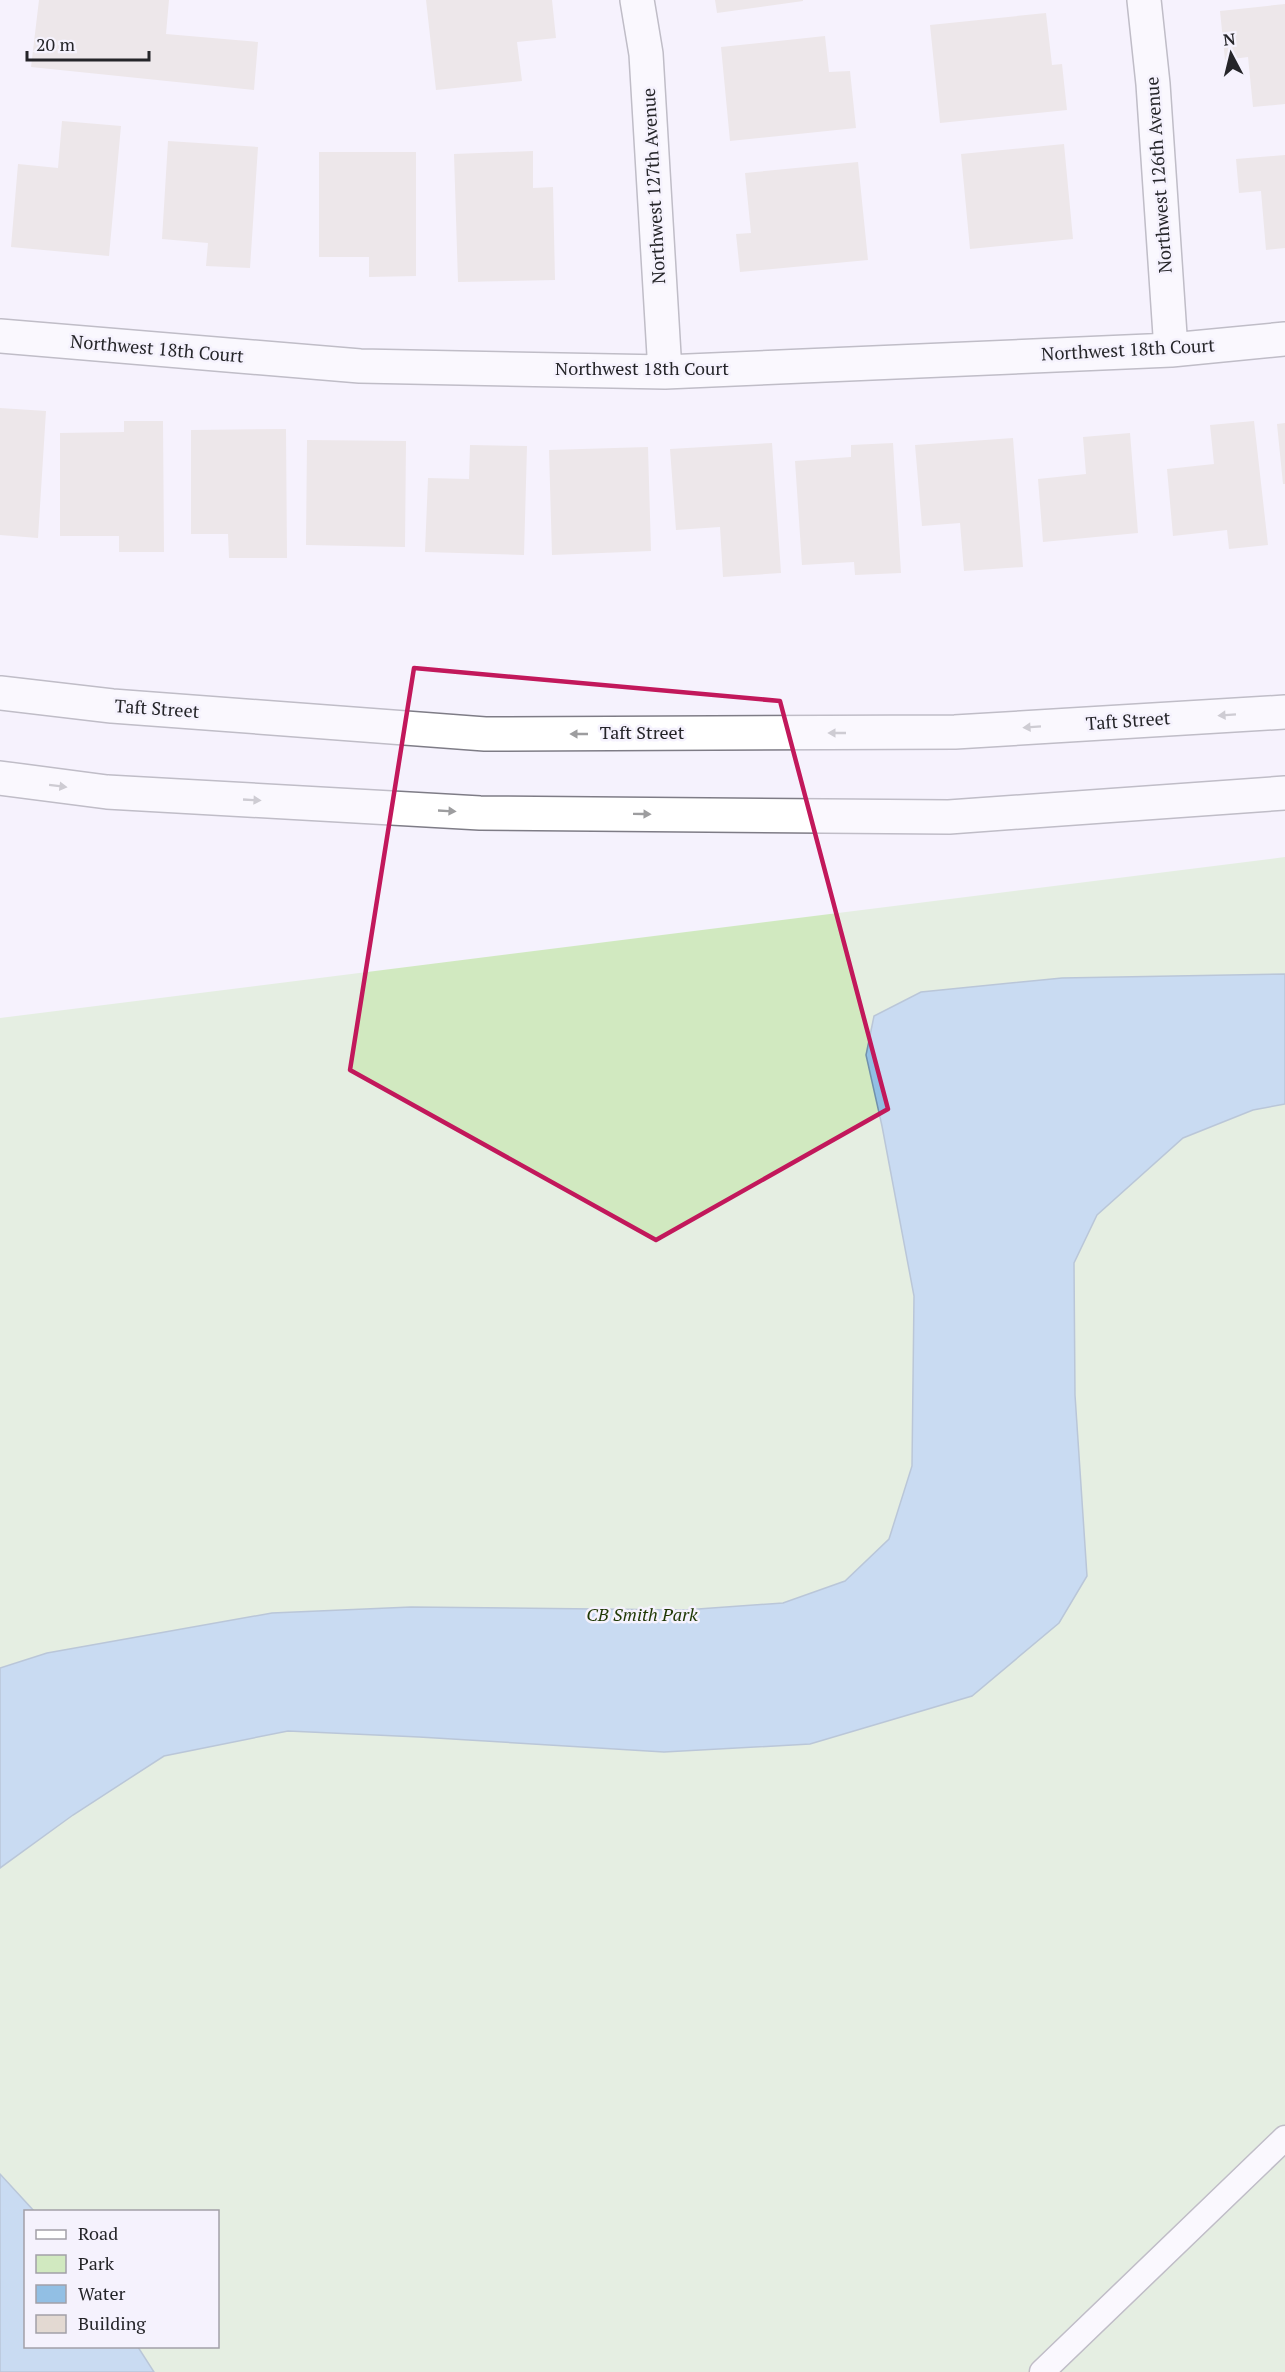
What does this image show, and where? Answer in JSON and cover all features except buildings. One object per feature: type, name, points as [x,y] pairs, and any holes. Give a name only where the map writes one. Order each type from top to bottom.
[{"type":"street","name":"Northwest 127th Avenue","points":[[637,0],[646,54],[665,372]]},
{"type":"street","name":"Northwest 126th Avenue","points":[[1144,0],[1153,84],[1171,350]]},
{"type":"street","name":"Northwest 18th Court","points":[[0,336],[360,366],[665,372],[1171,350],[1285,339]]},
{"type":"street","name":"Taft Street","points":[[0,693],[112,706],[485,734],[955,732],[1285,712]]},
{"type":"street","points":[[0,778],[107,792],[515,813],[949,817],[1285,793]]},
{"type":"lane","points":[[1042,2372],[1285,2138]]},
{"type":"highlighted area","points":[[414,668],[780,701],[888,1109],[656,1240],[350,1070]]},
{"type":"green space","name":"CB Smith Park","points":[[1285,857],[1285,2372],[0,2372],[0,1018]]},
{"type":"water","points":[[1285,974],[1285,1104],[1253,1110],[1183,1138],[1097,1215],[1074,1263],[1075,1395],[1087,1576],[1059,1623],[972,1696],[810,1744],[664,1752],[288,1731],[164,1756],[73,1815],[0,1868],[0,1668],[47,1653],[272,1613],[411,1607],[684,1610],[783,1603],[845,1581],[889,1539],[912,1466],[914,1296],[882,1126],[866,1055],[874,1016],[921,992],[1062,978]]},
{"type":"water","points":[[0,2174],[33,2210],[24,2210],[24,2348],[139,2348],[154,2372],[0,2372]]}]
